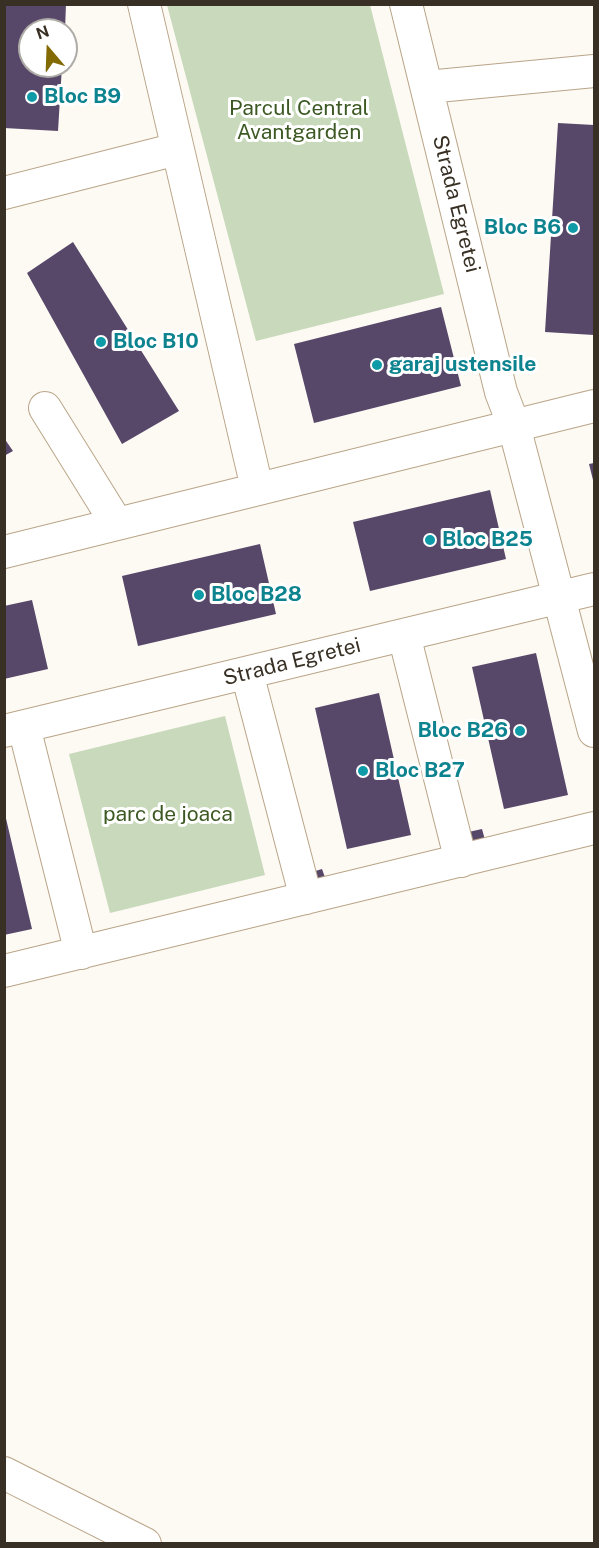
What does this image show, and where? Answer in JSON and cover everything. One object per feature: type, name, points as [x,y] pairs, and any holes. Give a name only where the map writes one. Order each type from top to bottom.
[{"type":"street","points":[[144,4],[257,488]]},
{"type":"street","name":"Strada Egretei","points":[[406,4],[501,392],[514,426],[594,730]]},
{"type":"street","points":[[427,87],[594,70]]},
{"type":"street","points":[[4,193],[177,149]]},
{"type":"street","points":[[4,552],[594,406]]},
{"type":"street","points":[[45,408],[117,524]]},
{"type":"street","name":"Strada Egretei","points":[[81,952],[14,729],[594,589]]},
{"type":"street","points":[[404,635],[460,861]]},
{"type":"street","points":[[248,673],[306,898]]},
{"type":"street","points":[[4,971],[594,828]]},
{"type":"street","points":[[4,1473],[145,1544]]},
{"type":"green space","name":"Parcul Central Avantgarden","points":[[167,5],[370,5],[444,294],[256,341]]},
{"type":"green space","name":"parc de joaca","points":[[225,716],[265,875],[110,913],[69,754]]},
{"type":"building","name":"Bloc B9","points":[[4,4],[66,4],[65,18],[18,18],[18,78],[61,78],[58,131],[4,128]]},
{"type":"building","name":"Bloc B6","points":[[558,123],[594,125],[594,335],[545,332]]},
{"type":"building","name":"Bloc B10","points":[[73,242],[179,411],[122,444],[27,273]]},
{"type":"building","name":"garaj ustensile","points":[[441,307],[461,386],[314,423],[294,344]]},
{"type":"building","points":[[4,438],[13,451],[4,456]]},
{"type":"building","points":[[594,463],[594,484],[589,464]]},
{"type":"building","name":"Bloc B25","points":[[490,490],[506,559],[370,591],[353,522]]},
{"type":"building","name":"Bloc B28","points":[[260,544],[276,614],[138,646],[122,576]]},
{"type":"building","points":[[32,600],[48,669],[4,679],[4,606]]},
{"type":"building","name":"Bloc B26","points":[[536,653],[568,795],[504,809],[472,667]]},
{"type":"building","name":"Bloc B27","points":[[379,693],[411,835],[347,849],[315,708]]},
{"type":"building","points":[[4,810],[32,929],[4,935]]},
{"type":"building","points":[[482,829],[487,847],[476,849],[464,833]]},
{"type":"building","points":[[322,869],[327,883],[319,885],[309,873]]},
{"type":"place","name":"Bloc B9","points":[[32,97]]},
{"type":"place","name":"Bloc B6","points":[[573,228]]},
{"type":"place","name":"Bloc B10","points":[[101,342]]},
{"type":"place","name":"garaj ustensile","points":[[377,365]]},
{"type":"place","name":"Bloc B25","points":[[430,540]]},
{"type":"place","name":"Bloc B28","points":[[199,595]]},
{"type":"place","name":"Bloc B26","points":[[520,731]]},
{"type":"place","name":"Bloc B27","points":[[363,771]]}]
